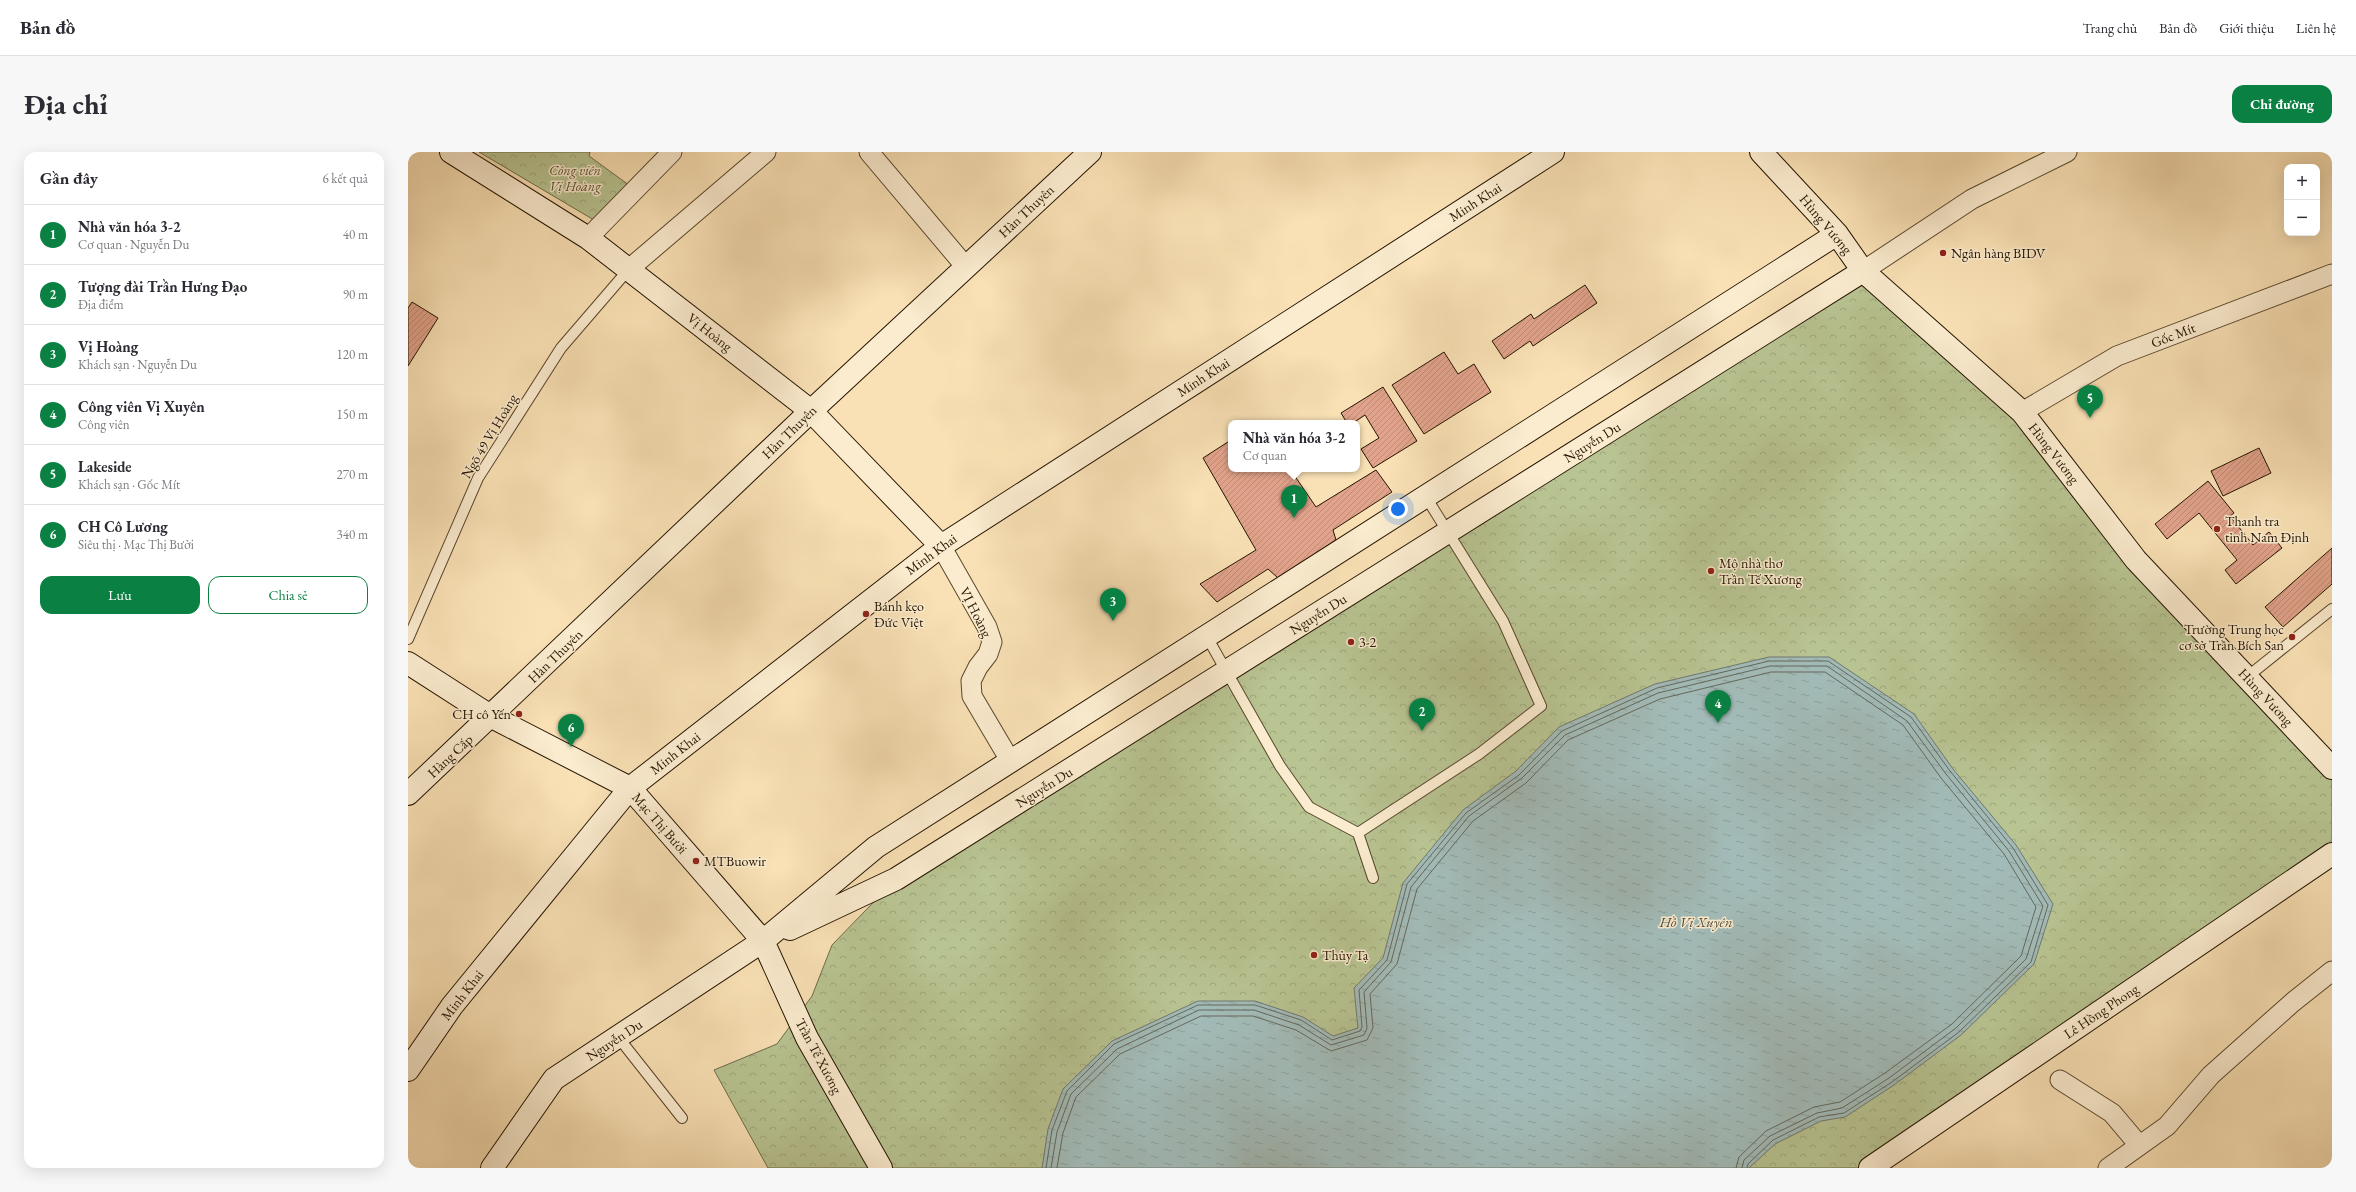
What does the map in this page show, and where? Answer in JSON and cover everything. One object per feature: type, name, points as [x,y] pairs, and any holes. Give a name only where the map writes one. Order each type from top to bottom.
[{"type":"street","name":"Vị Hoàng","points":[[451,152],[588,238],[811,411],[941,546]]},
{"type":"street","points":[[588,238],[672,152]]},
{"type":"street","points":[[629,269],[766,152]]},
{"type":"street","points":[[869,152],[966,267]]},
{"type":"street","name":"Hàn Thuyên","points":[[492,717],[811,411],[1090,152]]},
{"type":"street","name":"Minh Khai","points":[[408,1070],[452,1006],[630,788],[941,546],[1553,152]]},
{"type":"street","name":"Hùng Vương","points":[[1761,152],[1837,234],[1863,271],[2022,412],[2136,560],[2332,768]]},
{"type":"street","points":[[1863,271],[1972,199],[2067,152]]},
{"type":"street","name":"Nguyễn Du","points":[[492,1168],[554,1079],[764,941],[876,847],[1837,234]]},
{"type":"street","name":"Nguyễn Du","points":[[764,941],[896,879],[1863,271]]},
{"type":"street","name":"Gốc Mít","points":[[2022,412],[2117,356],[2332,274]]},
{"type":"street","name":"VỊ Hoàng","points":[[941,546],[987,627],[992,642],[988,654],[978,667],[971,681],[972,696],[1011,762]]},
{"type":"street","name":"Mạc Thị Bưởi","points":[[408,663],[492,717],[630,788],[764,941]]},
{"type":"street","name":"Hàng Cấp","points":[[408,794],[492,717]]},
{"type":"street","name":"Lê Hồng Phong","points":[[1870,1168],[2332,854]]},
{"type":"street","name":"Trần Tế Xương","points":[[764,941],[807,1038],[881,1168]]},
{"type":"street","points":[[2108,1168],[2167,1126],[2211,1075],[2293,1002],[2332,971]]},
{"type":"street","points":[[2060,1080],[2112,1113],[2139,1145]]},
{"type":"lane","name":"Ngõ 49 Vị Hoàng","points":[[408,639],[478,478],[561,348],[629,269]]},
{"type":"lane","points":[[1358,833],[1479,754],[1541,706],[1503,621],[1426,497]]},
{"type":"lane","points":[[2247,677],[2332,609]]},
{"type":"lane","points":[[1207,637],[1225,672],[1280,766],[1309,807],[1358,833],[1373,878]]},
{"type":"lane","points":[[618,1037],[682,1118]]},
{"type":"green space","name":"Công viên Vị Hoàng","points":[[479,152],[590,152],[589,156],[633,188],[594,220]]},
{"type":"green space","points":[[1863,271],[2022,412],[2136,560],[2332,768],[2332,854],[1865,1168],[768,1168],[714,1070],[777,1044],[812,996],[832,945],[896,879]]},
{"type":"water","name":"Hồ Vị Xuyên","points":[[1769,657],[1829,657],[1914,714],[1953,769],[2016,845],[2053,904],[2034,964],[1961,1035],[1894,1085],[1845,1117],[1821,1121],[1775,1144],[1749,1168],[1042,1168],[1048,1129],[1063,1089],[1112,1041],[1198,1001],[1255,1001],[1303,1017],[1333,1036],[1358,1028],[1354,988],[1383,958],[1403,883],[1463,810],[1516,771],[1559,727],[1655,684]]},
{"type":"building","points":[[1585,285],[1597,303],[1533,346],[1530,341],[1504,359],[1492,341],[1531,314],[1534,319]]},
{"type":"building","points":[[412,302],[438,318],[408,366],[408,308]]},
{"type":"building","points":[[1444,352],[1458,374],[1474,364],[1491,392],[1424,434],[1392,385]]},
{"type":"building","points":[[1383,387],[1417,441],[1373,468],[1361,449],[1379,438],[1365,415],[1358,420],[1345,420],[1341,413]]},
{"type":"building","points":[[1228,442],[1228,472],[1292,472],[1316,507],[1376,470],[1392,492],[1333,530],[1336,540],[1278,578],[1268,569],[1217,602],[1200,584],[1256,550],[1203,458]]},
{"type":"building","points":[[2259,448],[2271,473],[2223,496],[2211,471]]},
{"type":"building","points":[[2208,481],[2234,513],[2230,516],[2253,545],[2269,532],[2282,548],[2236,584],[2225,570],[2237,560],[2199,513],[2167,539],[2155,524]]},
{"type":"building","points":[[2332,548],[2332,584],[2283,627],[2265,607]]},
{"type":"place","name":"Ngân hàng BIDV","points":[[1943,253]]},
{"type":"place","name":"Lakeside","points":[[2090,418]]},
{"type":"place","name":"Nhà văn hóa 3-2","points":[[1294,518]]},
{"type":"place","name":"Thanh tra tỉnh Nam Định","points":[[2217,529]]},
{"type":"place","name":"Mộ nhà thơ Trần Tế Xương","points":[[1711,571]]},
{"type":"place","name":"Bánh kẹo Đức Việt","points":[[866,614]]},
{"type":"place","name":"Vị Hoàng","points":[[1113,621]]},
{"type":"place","name":"Trường Trung học cơ sở Trần Bích San","points":[[2292,637]]},
{"type":"place","name":"3-2","points":[[1351,642]]},
{"type":"place","name":"CH cô Yến","points":[[519,714]]},
{"type":"place","name":"Công viên Vị Xuyên","points":[[1718,723]]},
{"type":"place","name":"Tượng đài Trần Hưng Đạo","points":[[1422,731]]},
{"type":"place","name":"CH Cô Lương","points":[[571,747]]},
{"type":"place","name":"MTBuowir","points":[[696,861]]},
{"type":"place","name":"Thủy Tạ","points":[[1314,955]]}]
